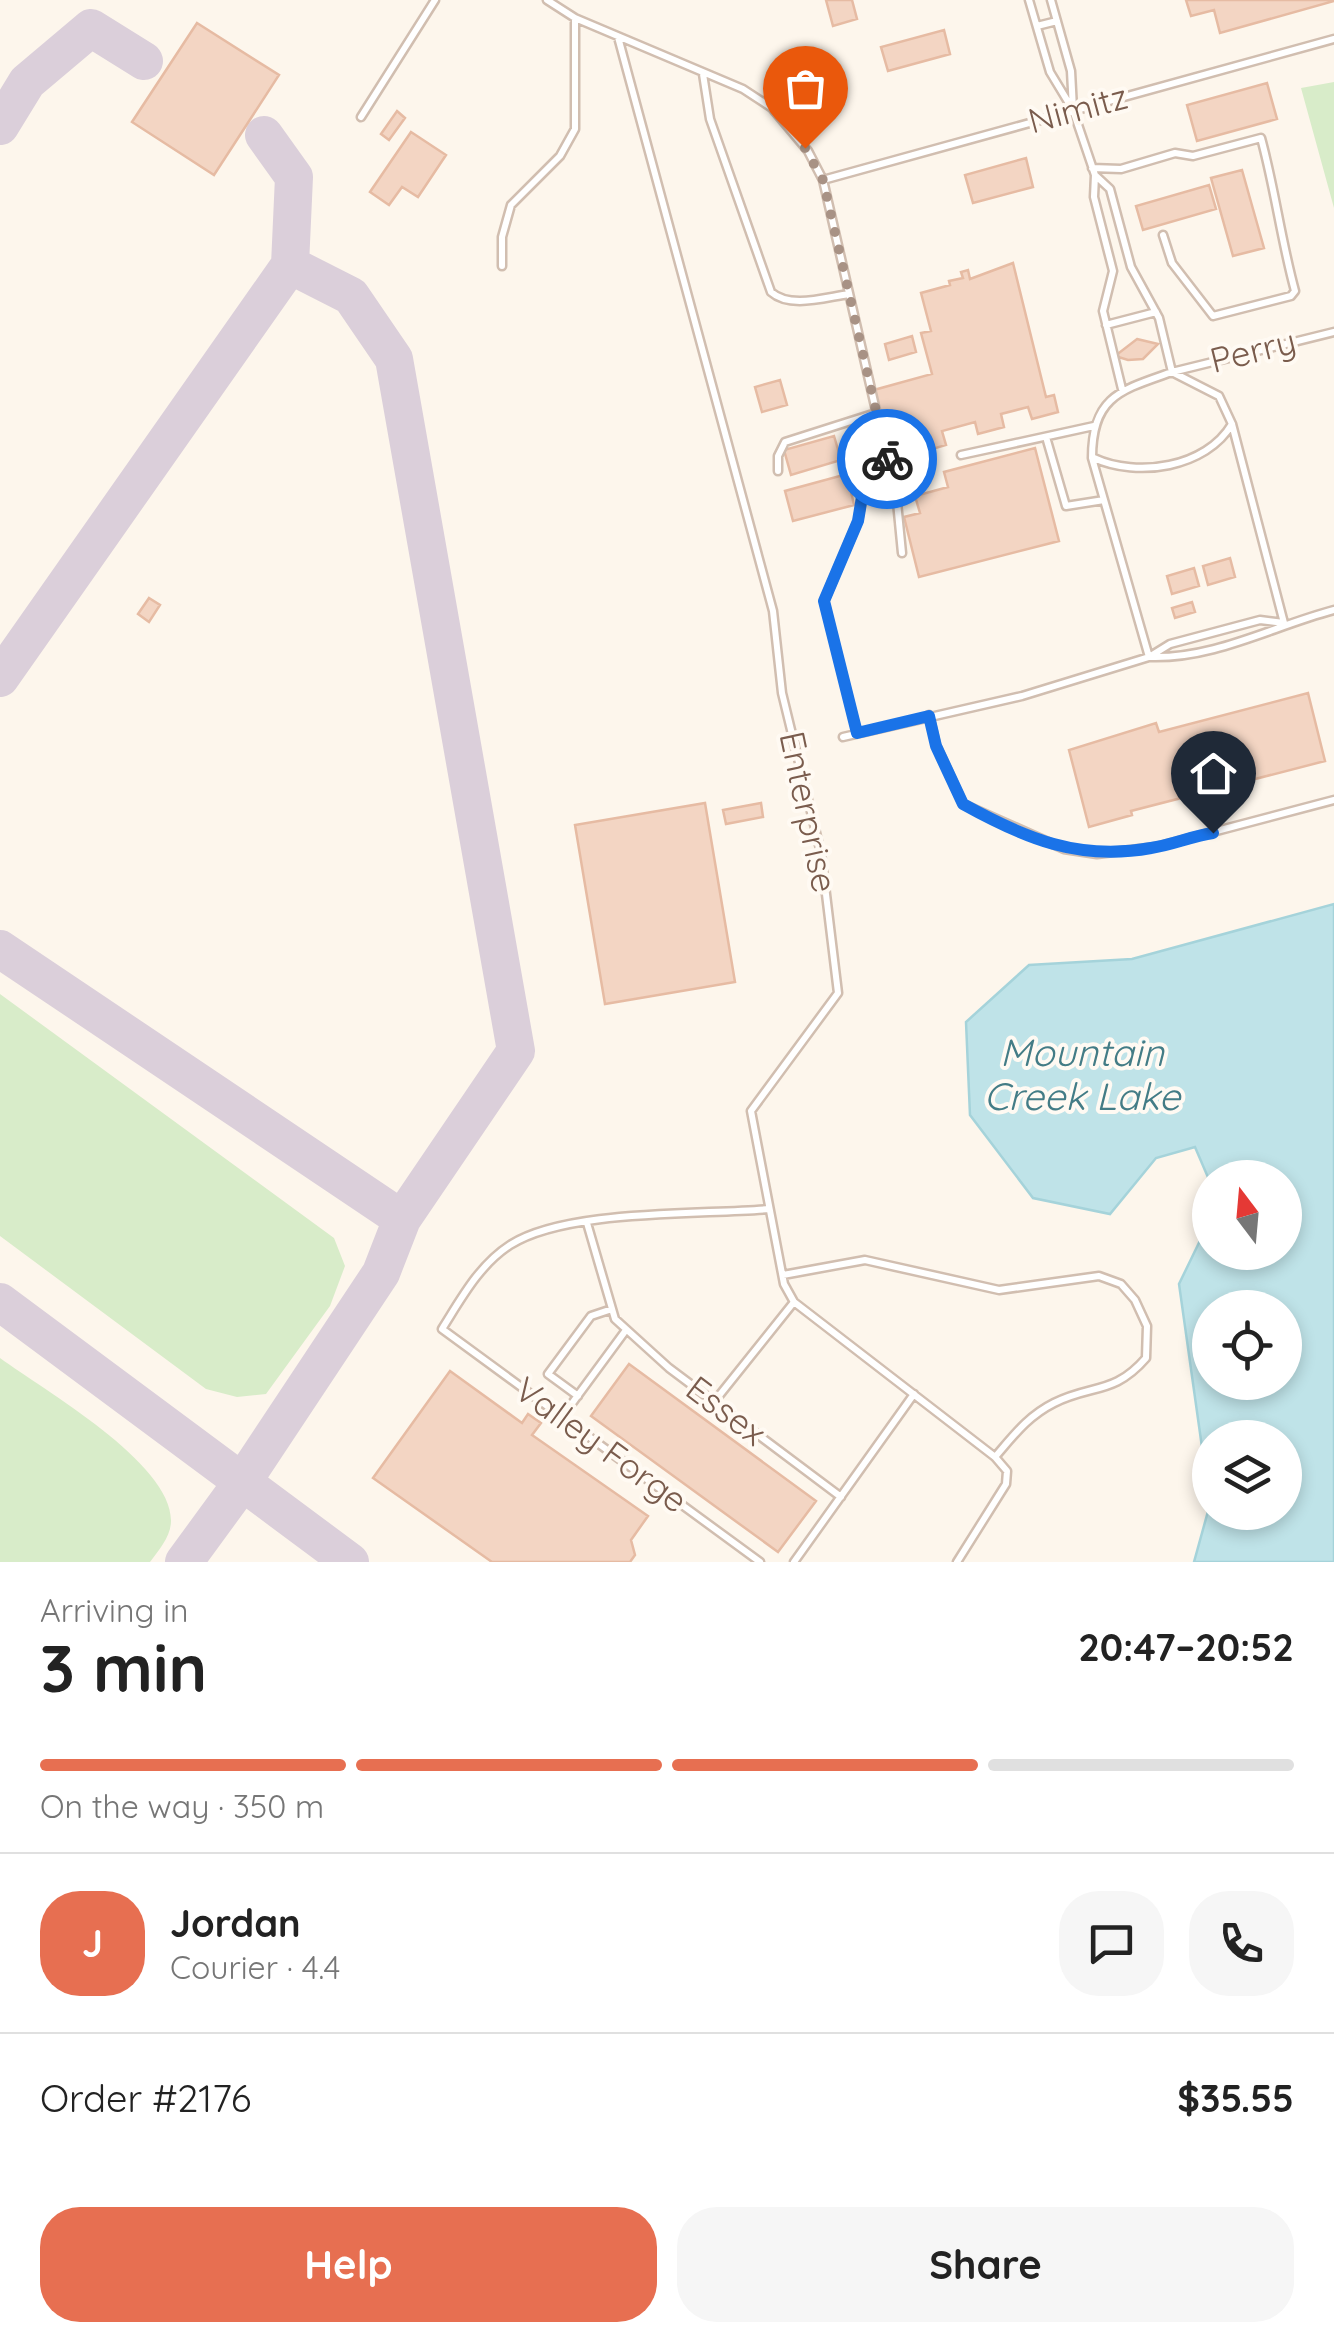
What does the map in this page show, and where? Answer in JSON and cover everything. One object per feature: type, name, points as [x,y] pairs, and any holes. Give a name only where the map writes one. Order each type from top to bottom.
[{"type":"lane","points":[[361,118],[435,0]]},
{"type":"lane","points":[[548,0],[575,18],[743,89],[772,108],[808,151],[823,180],[890,472],[902,553]]},
{"type":"lane","points":[[1029,0],[1050,72],[1073,110],[1094,171],[1094,197],[1113,271],[1103,311],[1122,389]]},
{"type":"lane","points":[[1051,0],[1070,71],[1073,110]]},
{"type":"lane","points":[[502,266],[502,237],[512,205],[560,156],[575,129],[575,18]]},
{"type":"lane","points":[[1037,26],[1057,20]]},
{"type":"lane","name":"Enterprise","points":[[618,36],[773,611],[782,693],[822,853],[838,993],[750,1110],[782,1275],[794,1302],[1007,1470],[1006,1484],[957,1562]]},
{"type":"lane","name":"Nimitz","points":[[823,180],[1334,39]]},
{"type":"lane","points":[[703,73],[714,133],[772,292],[781,300],[799,301],[849,294]]},
{"type":"lane","points":[[1094,171],[1121,170],[1175,153],[1193,156],[1261,138],[1276,193],[1276,212],[1294,292],[1213,316],[1172,263],[1163,235]]},
{"type":"lane","points":[[1094,171],[1110,190],[1131,267],[1156,312],[1172,372]]},
{"type":"lane","points":[[1106,325],[1156,312]]},
{"type":"lane","name":"Perry","points":[[1172,372],[1334,332]]},
{"type":"lane","points":[[1149,657],[1092,458],[1099,411],[1122,389],[1172,372],[1219,396],[1232,424],[1284,623]]},
{"type":"lane","points":[[778,471],[778,456],[785,442],[876,413]]},
{"type":"lane","points":[[1092,458],[1118,470],[1178,462],[1222,441],[1232,424]]},
{"type":"lane","points":[[961,455],[1095,426]]},
{"type":"lane","points":[[1046,437],[1066,506],[1104,500]]},
{"type":"lane","points":[[857,733],[824,601],[858,521],[864,485],[890,472]]},
{"type":"lane","points":[[1149,657],[1171,658],[1265,636],[1284,623],[1334,610]]},
{"type":"lane","points":[[843,736],[1022,696],[1149,657],[1170,644],[1260,620],[1284,623]]},
{"type":"lane","points":[[1215,632],[1220,646]]},
{"type":"lane","points":[[929,716],[936,746],[963,804],[1064,849],[1098,854],[1156,848],[1334,800]]},
{"type":"lane","points":[[578,1396],[548,1374],[591,1316],[612,1309],[587,1222],[769,1208]]},
{"type":"lane","name":"Valley Forge","points":[[587,1222],[511,1244],[475,1277],[442,1329],[760,1562]]},
{"type":"lane","points":[[782,1275],[866,1260],[999,1290],[1099,1276],[1121,1284],[1147,1326],[1146,1358],[1128,1378],[1059,1400],[1028,1418],[995,1457]]},
{"type":"lane","points":[[714,1402],[794,1302]]},
{"type":"lane","name":"Essex","points":[[612,1309],[615,1320],[626,1330],[841,1497]]},
{"type":"lane","points":[[562,1417],[626,1330]]},
{"type":"lane","points":[[794,1562],[914,1394]]},
{"type":"green space","points":[[1334,82],[1334,208],[1301,88]]},
{"type":"green space","points":[[0,994],[334,1238],[345,1266],[330,1306],[266,1394],[237,1397],[206,1389],[0,1236]]},
{"type":"green space","points":[[0,1358],[103,1430],[151,1476],[166,1499],[171,1521],[167,1537],[150,1562],[0,1562]]},
{"type":"water","name":"Mountain Creek Lake","points":[[1334,904],[1334,1562],[1194,1562],[1203,1530],[1302,1530],[1302,1420],[1198,1420],[1195,1400],[1302,1400],[1302,1290],[1192,1290],[1192,1376],[1179,1284],[1192,1257],[1192,1270],[1302,1270],[1302,1160],[1201,1160],[1195,1147],[1156,1158],[1110,1214],[1033,1198],[970,1115],[966,1022],[1029,965],[1132,959]]},
{"type":"building","points":[[826,0],[852,0],[857,19],[833,26]]},
{"type":"building","points":[[1186,0],[1334,1],[1220,33],[1214,10],[1191,16]]},
{"type":"building","points":[[197,23],[279,75],[214,175],[132,122]]},
{"type":"building","points":[[944,30],[950,54],[888,71],[881,47]]},
{"type":"building","points":[[1267,83],[1277,119],[1197,141],[1187,105]]},
{"type":"building","points":[[397,111],[405,118],[389,140],[381,134]]},
{"type":"building","points":[[411,132],[446,155],[418,197],[402,187],[389,205],[370,192]]},
{"type":"building","points":[[1026,158],[1033,187],[973,203],[965,175]]},
{"type":"building","points":[[1242,170],[1264,248],[1233,256],[1211,178]]},
{"type":"building","points":[[1209,185],[1216,209],[1143,230],[1136,206]]},
{"type":"building","points":[[1013,263],[1046,397],[1054,395],[1058,412],[1032,419],[1028,407],[1001,414],[1004,427],[978,434],[975,422],[942,431],[946,445],[919,453],[915,437],[888,444],[874,390],[932,374],[921,333],[931,331],[921,293],[950,285],[949,281],[963,278],[961,272],[968,270],[970,279]]},
{"type":"building","points":[[912,336],[916,352],[889,360],[885,344]]},
{"type":"building","points":[[1137,339],[1158,344],[1143,359],[1115,356]]},
{"type":"building","points":[[780,380],[787,405],[762,412],[755,387]]},
{"type":"building","points":[[834,436],[841,460],[791,475],[784,450]]},
{"type":"building","points":[[1035,448],[1059,541],[919,577],[904,517],[920,513],[915,496],[948,487],[944,472]]},
{"type":"building","points":[[847,474],[854,505],[793,521],[785,491]]},
{"type":"building","points":[[1230,558],[1235,577],[1208,585],[1203,566]]},
{"type":"building","points":[[1194,568],[1199,586],[1172,594],[1167,576]]},
{"type":"building","points":[[149,598],[160,605],[149,622],[138,614]]},
{"type":"building","points":[[1192,602],[1195,612],[1175,618],[1172,608]]},
{"type":"building","points":[[1308,693],[1325,761],[1131,811],[1132,815],[1089,827],[1069,750],[1156,723],[1159,732]]},
{"type":"building","points":[[705,803],[735,982],[605,1004],[575,825]]},
{"type":"building","points":[[761,803],[763,817],[726,824],[723,810]]},
{"type":"building","points":[[629,1364],[816,1501],[778,1552],[591,1416]]},
{"type":"building","points":[[450,1371],[522,1423],[528,1414],[541,1423],[532,1435],[648,1516],[631,1540],[635,1555],[630,1562],[492,1562],[373,1478]]},
{"type":"taxiway","points":[[0,126],[27,82],[91,28],[144,61]]},
{"type":"taxiway","points":[[0,678],[290,265],[294,177],[264,135]]},
{"type":"taxiway","points":[[290,265],[351,296],[394,359],[516,1051],[402,1219]]},
{"type":"taxiway","points":[[0,949],[402,1219],[381,1273],[241,1484],[184,1562]]},
{"type":"taxiway","points":[[0,1302],[350,1562]]},
{"type":"way so far","points":[[805,148],[823,180],[887,459]]},
{"type":"route","points":[[887,459],[890,472],[864,485],[858,521],[824,601],[857,733],[929,716],[936,746],[963,804],[1064,849],[1098,854],[1125,852],[1213,833]]}]
